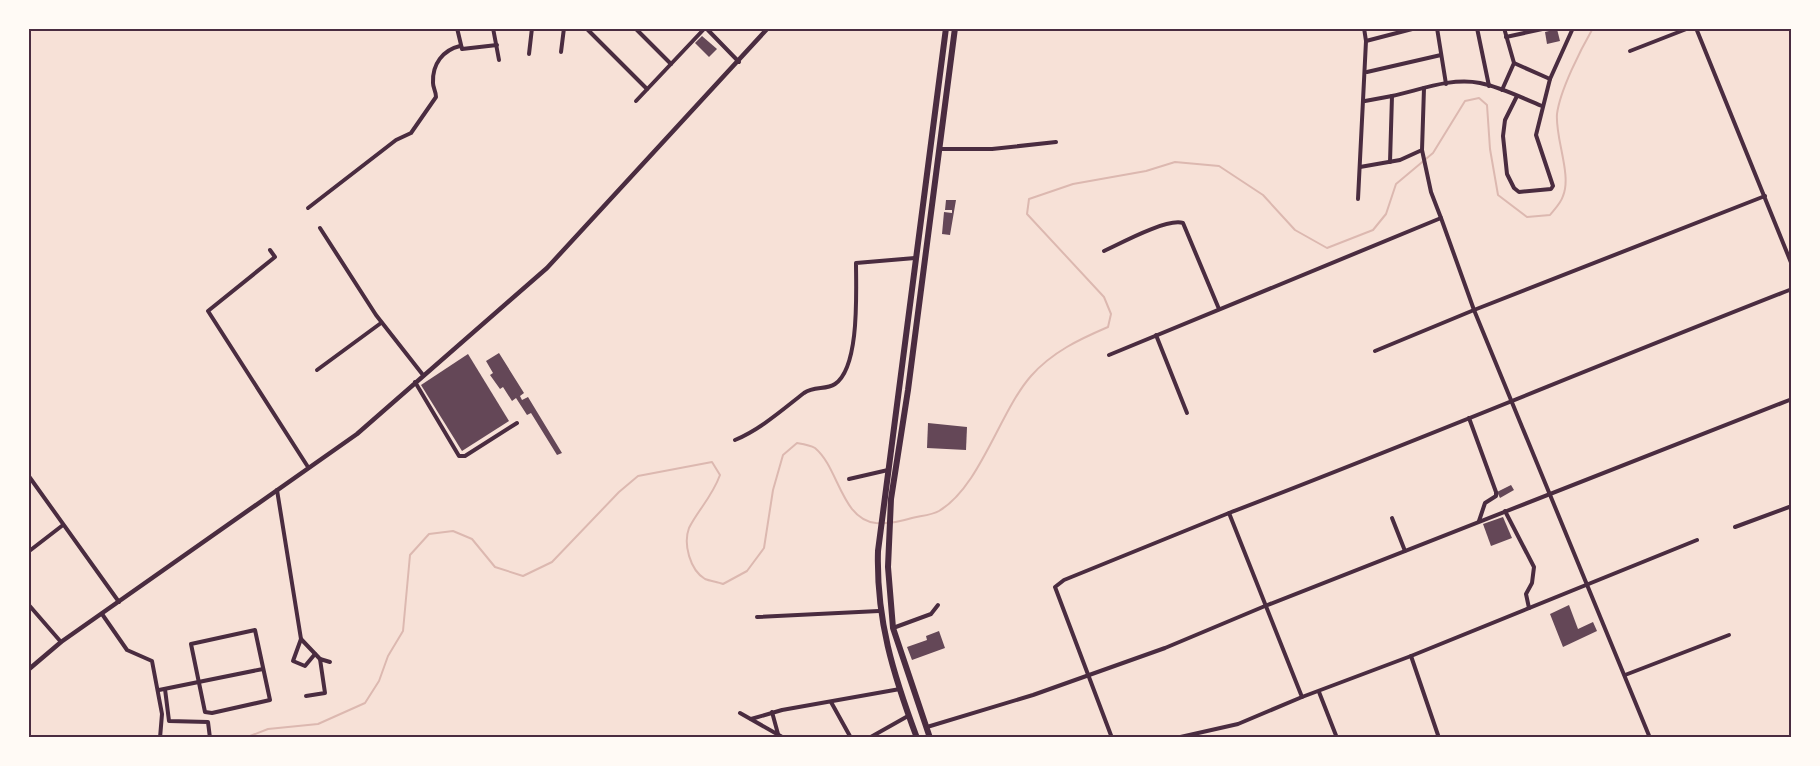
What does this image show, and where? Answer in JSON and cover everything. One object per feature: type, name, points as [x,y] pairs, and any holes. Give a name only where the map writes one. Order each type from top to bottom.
[{"type":"highway","points":[[917,738],[900,689],[879,611],[878,551],[946,28]]},
{"type":"highway","points":[[930,738],[893,628],[889,595],[889,552],[891,512],[955,28]]},
{"type":"highway","points":[[899,388],[908,390]]},
{"type":"street","points":[[457,28],[460,46],[465,50],[497,45]]},
{"type":"street","points":[[493,28],[499,60]]},
{"type":"street","points":[[529,54],[532,28]]},
{"type":"street","points":[[561,52],[564,28]]},
{"type":"street","points":[[585,28],[647,89]]},
{"type":"street","points":[[635,28],[671,64]]},
{"type":"street","points":[[636,100],[706,28],[739,62]]},
{"type":"street","points":[[28,670],[61,642],[352,437],[547,268],[768,28]]},
{"type":"street","points":[[1358,199],[1365,101],[1366,40],[1364,28]]},
{"type":"street","points":[[1366,40],[1416,28]]},
{"type":"street","points":[[1437,28],[1446,84]]},
{"type":"street","points":[[1477,28],[1489,86]]},
{"type":"street","points":[[1502,90],[1514,63],[1504,28]]},
{"type":"street","points":[[1506,37],[1547,28]]},
{"type":"street","points":[[1517,96],[1505,120],[1503,136],[1507,174],[1514,188],[1519,192],[1548,189],[1553,186],[1536,135],[1550,79],[1573,28]]},
{"type":"street","points":[[1630,51],[1689,28]]},
{"type":"street","points":[[1696,28],[1791,265]]},
{"type":"street","points":[[309,208],[415,129],[436,97],[433,83],[440,58],[445,51],[460,46]]},
{"type":"street","points":[[1366,72],[1442,55]]},
{"type":"street","points":[[1514,63],[1550,79]]},
{"type":"street","points":[[1365,101],[1424,88],[1468,82],[1502,90],[1542,106]]},
{"type":"street","points":[[1424,88],[1422,150],[1431,192],[1474,310],[1650,738]]},
{"type":"street","points":[[1390,162],[1392,96]]},
{"type":"street","points":[[940,149],[992,149],[1056,142]]},
{"type":"street","points":[[1360,167],[1390,162],[1422,150]]},
{"type":"street","points":[[1375,351],[1765,196]]},
{"type":"street","points":[[1109,355],[1441,218]]},
{"type":"street","points":[[1104,251],[1166,225],[1178,221],[1184,223],[1219,309]]},
{"type":"street","points":[[320,228],[381,322],[423,375]]},
{"type":"street","points":[[270,250],[274,257],[208,311],[308,467]]},
{"type":"street","points":[[735,440],[761,426],[807,391],[831,386],[843,376],[849,361],[857,310],[856,263],[915,258]]},
{"type":"street","points":[[1112,738],[1057,598],[1055,587],[1058,583],[1791,288]]},
{"type":"street","points":[[317,370],[381,322]]},
{"type":"street","points":[[1156,335],[1187,413]]},
{"type":"street","points":[[415,382],[459,456],[465,456],[517,423]]},
{"type":"street","points":[[926,727],[1033,695],[1165,648],[1265,606],[1791,399]]},
{"type":"street","points":[[1469,418],[1497,492],[1496,496],[1485,503],[1479,521]]},
{"type":"street","points":[[849,479],[888,470]]},
{"type":"street","points":[[28,474],[118,602]]},
{"type":"street","points":[[277,489],[301,639],[293,661],[305,666],[315,654]]},
{"type":"street","points":[[1735,527],[1791,506]]},
{"type":"street","points":[[1506,511],[1534,567],[1532,583],[1526,594],[1529,608]]},
{"type":"street","points":[[1228,513],[1302,697]]},
{"type":"street","points":[[1392,518],[1405,551]]},
{"type":"street","points":[[28,552],[63,525]]},
{"type":"street","points":[[1176,738],[1196,732],[1213,732],[1319,692],[1697,540]]},
{"type":"street","points":[[28,604],[61,642]]},
{"type":"street","points":[[893,628],[931,614],[938,605]]},
{"type":"street","points":[[757,617],[879,611]]},
{"type":"street","points":[[102,614],[127,650],[151,658],[159,690],[160,738]]},
{"type":"street","points":[[253,630],[257,632],[263,669],[270,700],[208,713],[203,708],[191,644],[253,630]]},
{"type":"street","points":[[1625,675],[1729,635]]},
{"type":"street","points":[[301,639],[320,659],[330,662]]},
{"type":"street","points":[[1411,656],[1439,738]]},
{"type":"street","points":[[306,696],[325,693],[320,659]]},
{"type":"street","points":[[159,690],[263,669]]},
{"type":"street","points":[[165,689],[169,721]]},
{"type":"street","points":[[751,718],[772,712],[900,689]]},
{"type":"street","points":[[1319,692],[1337,738]]},
{"type":"street","points":[[831,702],[851,738]]},
{"type":"street","points":[[772,712],[778,734]]},
{"type":"street","points":[[740,713],[784,738]]},
{"type":"street","points":[[869,738],[909,716]]},
{"type":"street","points":[[161,722],[208,722],[210,738]]},
{"type":"street","points":[[1213,732],[1214,738]]},
{"type":"building","points":[[1557,29],[1560,41],[1547,44],[1545,32]]},
{"type":"building","points":[[702,36],[717,49],[709,57],[695,43]]},
{"type":"building","points":[[946,200],[956,200],[950,235],[942,234],[944,212],[952,213],[952,210],[945,210]]},
{"type":"building","points":[[499,353],[524,393],[520,396],[522,400],[528,397],[562,453],[557,455],[531,413],[527,415],[516,398],[512,401],[503,387],[500,389],[490,375],[493,373],[486,361]]},
{"type":"building","points":[[468,354],[509,421],[462,451],[421,385]]},
{"type":"building","points":[[928,423],[967,427],[966,450],[927,448]]},
{"type":"building","points":[[1511,485],[1514,490],[1500,498],[1497,492]]},
{"type":"building","points":[[1503,517],[1512,538],[1491,546],[1483,524]]},
{"type":"building","points":[[1569,605],[1578,629],[1593,622],[1597,631],[1563,647],[1550,614]]},
{"type":"building","points":[[939,631],[945,648],[912,660],[907,647],[927,640],[926,636]]},
{"type":"waterway","points":[[245,738],[268,729],[318,724],[365,703],[379,681],[388,656],[403,631],[410,555],[429,534],[453,531],[472,539],[495,567],[523,576],[552,562],[619,492],[638,476],[712,462],[720,475],[689,528],[687,549],[700,575],[705,579],[723,584],[747,571],[764,548],[773,490],[783,455],[797,443],[815,448],[823,457],[848,503],[864,519],[876,523],[890,523],[939,511],[966,485],[1009,408],[1039,367],[1077,341],[1108,327],[1111,314],[1104,297],[1027,214],[1029,199],[1073,184],[1146,171],[1175,162],[1219,166],[1263,195],[1295,230],[1327,248],[1373,230],[1386,214],[1396,184],[1433,153],[1465,101],[1479,98],[1487,105],[1490,149],[1498,195],[1527,217],[1550,215],[1561,201],[1566,178],[1557,124],[1559,104],[1572,70],[1593,28]]}]
